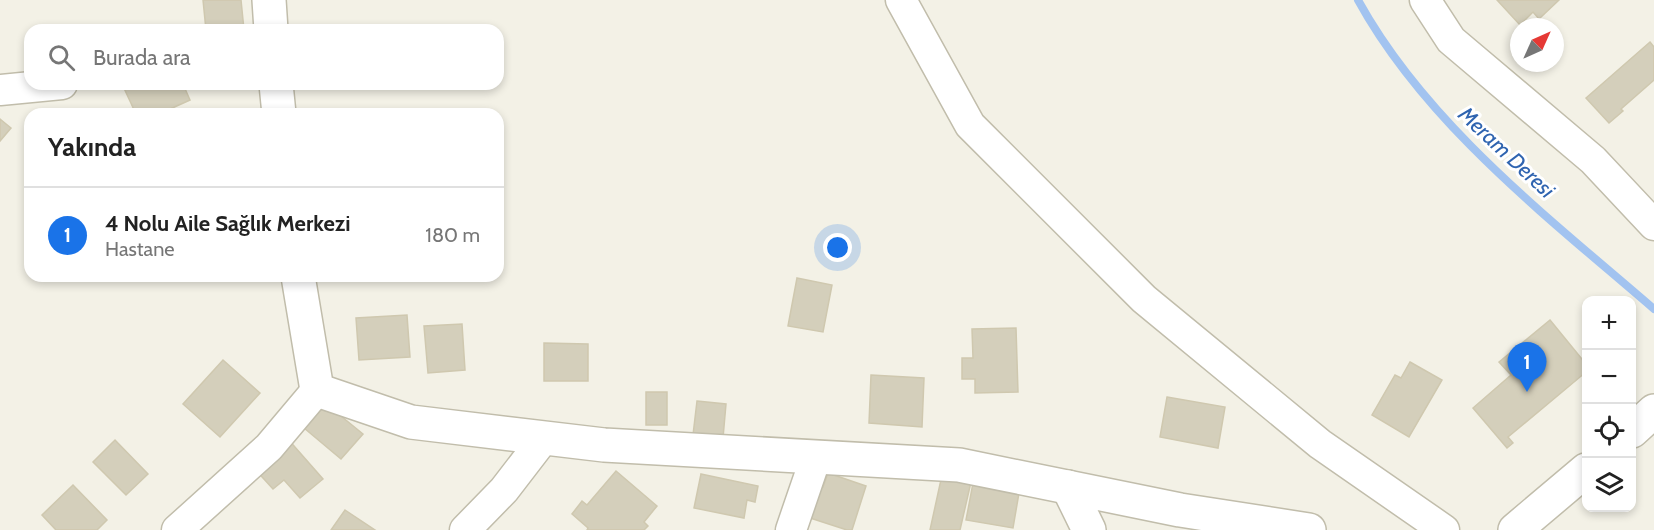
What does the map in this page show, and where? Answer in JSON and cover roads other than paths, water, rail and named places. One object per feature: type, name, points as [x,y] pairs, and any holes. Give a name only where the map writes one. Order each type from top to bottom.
[{"type":"street","points":[[269,0],[271,24]]},
{"type":"street","points":[[901,0],[970,125],[1144,299],[1320,444],[1444,530]]},
{"type":"street","points":[[1425,0],[1451,40],[1593,160],[1654,225]]},
{"type":"street","points":[[0,90],[24,88]]},
{"type":"street","points":[[277,90],[278,108]]},
{"type":"street","points":[[177,530],[269,447],[316,390],[299,282]]},
{"type":"street","points":[[316,390],[411,422],[604,445],[959,465],[1180,510],[1310,530]]},
{"type":"street","points":[[1636,427],[1654,411]]},
{"type":"street","points":[[465,530],[504,490],[544,438]]},
{"type":"street","points":[[791,530],[816,457]]},
{"type":"street","points":[[1515,530],[1582,474]]},
{"type":"street","points":[[1068,487],[1089,530]]},
{"type":"waterway","name":"Meram Deresi","points":[[1358,0],[1386,45],[1418,88],[1454,128],[1532,204],[1654,309]]},
{"type":"place","name":"4 Nolu Aile Sağlık Merkezi","points":[[1527,392]]}]
